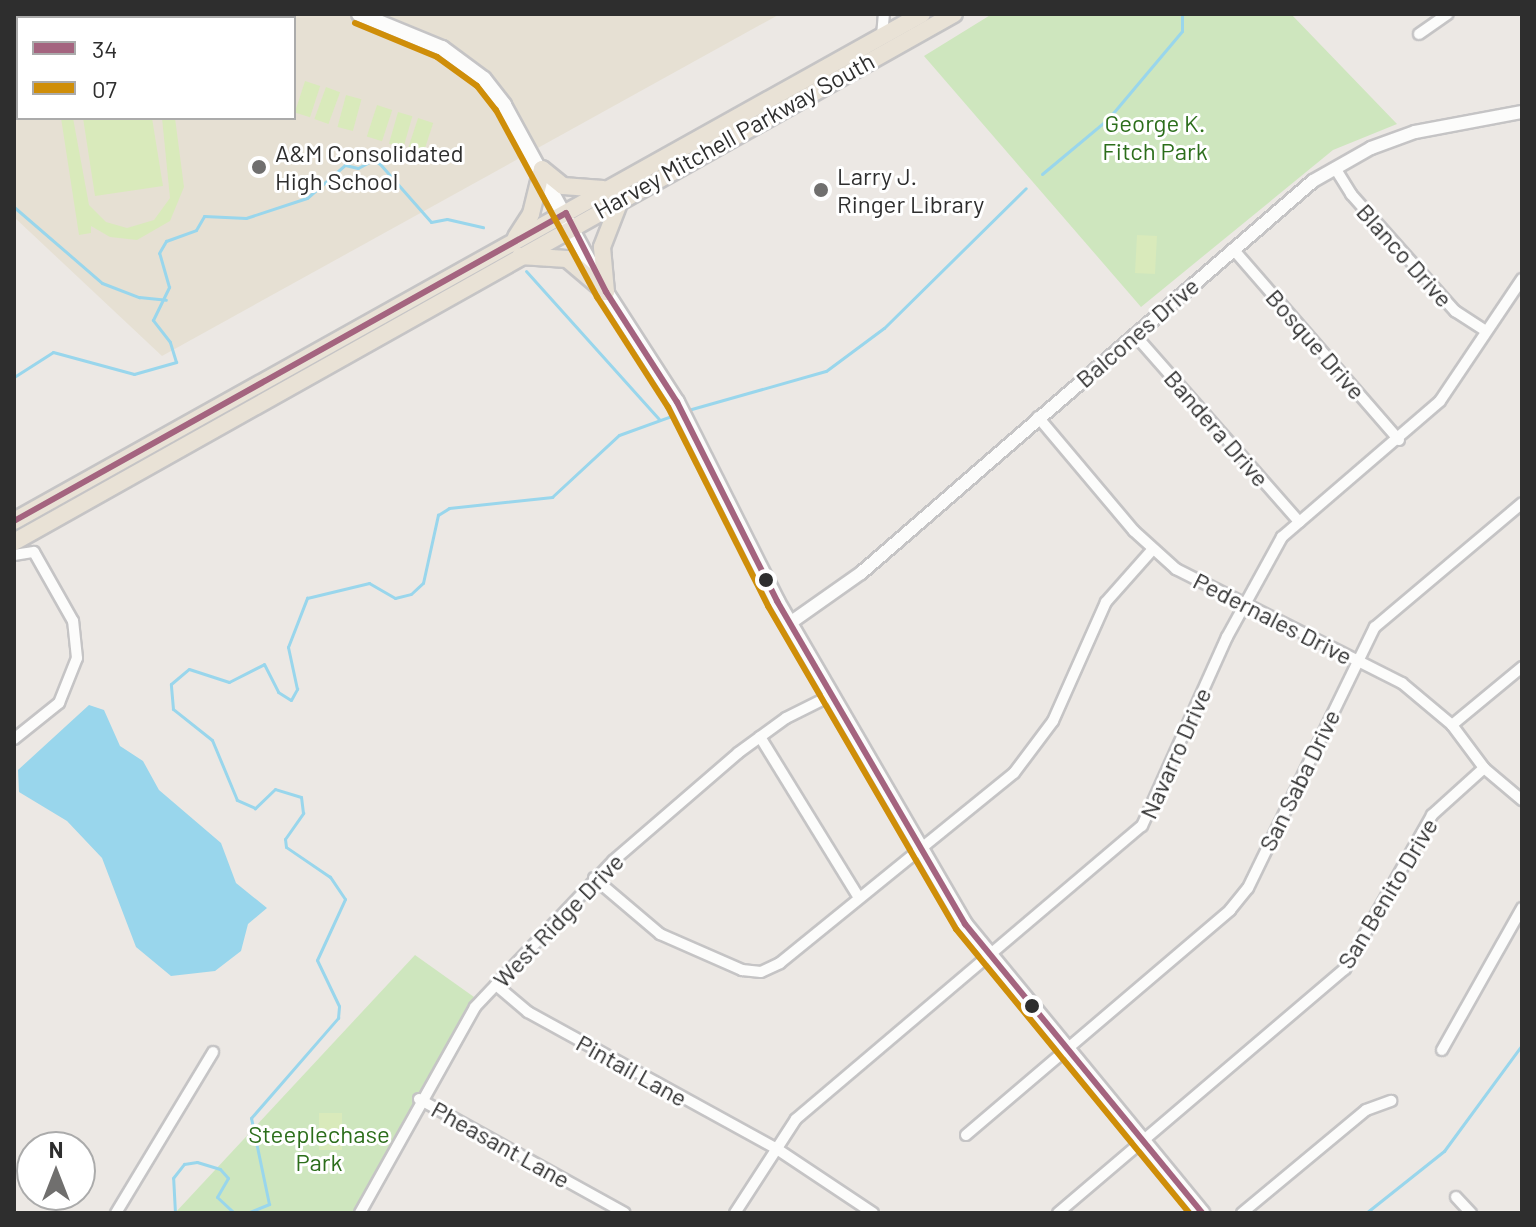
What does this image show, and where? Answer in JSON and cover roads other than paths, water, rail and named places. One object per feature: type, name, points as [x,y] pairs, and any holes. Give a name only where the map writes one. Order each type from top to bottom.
[{"type":"highway","points":[[887,42],[897,20],[922,14]]},
{"type":"highway","name":"Harvey Mitchell Parkway South","points":[[14,521],[513,250],[887,42],[954,14]]},
{"type":"highway","points":[[542,169],[577,190],[615,193],[602,247],[606,292],[567,259],[513,250],[531,214],[542,169]]},
{"type":"highway","name":"Harvey Mitchell Parkway South","points":[[14,542],[513,250]]},
{"type":"main road","points":[[359,14],[417,34],[474,70],[504,105],[542,169],[606,292],[677,402],[790,623],[919,849],[990,958],[1202,1213]]},
{"type":"street","points":[[884,14],[887,42]]},
{"type":"street","points":[[1419,34],[1448,14]]},
{"type":"street","name":"Balcones Drive","points":[[790,623],[838,593],[1233,249],[1335,168],[1415,132],[1522,112]]},
{"type":"street","name":"Blanco Drive","points":[[1335,168],[1351,194],[1455,311],[1486,331]]},
{"type":"street","name":"Bosque Drive","points":[[1233,249],[1399,440]]},
{"type":"street","name":"Navarro Drive","points":[[735,1213],[774,1147],[796,1119],[990,958],[1142,826],[1244,604],[1282,537],[1399,440],[1440,401],[1522,279]]},
{"type":"street","name":"Bandera Drive","points":[[1135,335],[1299,522]]},
{"type":"street","name":"Pedernales Drive","points":[[1038,417],[1153,549],[1176,569],[1402,683],[1452,725],[1484,768],[1522,800]]},
{"type":"street","name":"San Saba Drive","points":[[966,1135],[1207,933],[1248,888],[1358,660],[1387,613],[1522,503]]},
{"type":"street","points":[[14,739],[59,703],[77,658],[73,621],[34,552],[42,526]]},
{"type":"street","points":[[594,878],[660,934],[742,970],[761,972],[780,963],[1014,773],[1036,747],[1106,602],[1153,549]]},
{"type":"street","points":[[14,555],[34,552]]},
{"type":"street","points":[[1452,725],[1522,667]]},
{"type":"street","name":"West Ridge Drive","points":[[360,1213],[419,1099],[464,1023],[496,985],[594,878],[760,737],[832,695]]},
{"type":"street","points":[[760,737],[859,898]]},
{"type":"street","name":"San Benito Drive","points":[[1058,1213],[1345,969],[1432,815],[1484,768]]},
{"type":"street","points":[[1442,1050],[1522,908]]},
{"type":"street","name":"Pintail Lane","points":[[496,985],[528,1012],[774,1147],[873,1213]]},
{"type":"street","points":[[116,1213],[213,1052]]},
{"type":"street","name":"Pheasant Lane","points":[[419,1099],[625,1213]]},
{"type":"street","points":[[1242,1213],[1366,1110],[1391,1101]]},
{"type":"street","points":[[1456,1197],[1471,1213]]},
{"type":"water","points":[[89,705],[104,710],[120,746],[143,761],[159,790],[221,843],[236,883],[267,908],[248,924],[241,951],[215,971],[171,976],[136,947],[102,858],[67,821],[19,792],[18,770]]},
{"type":"waterway","points":[[1042,174],[1108,119],[1182,31],[1182,14]]},
{"type":"waterway","points":[[14,377],[53,352],[134,374],[176,362],[170,342],[153,320],[169,287],[159,253],[166,241],[196,230],[204,216],[246,218],[307,198],[345,165],[358,168],[373,160],[380,164],[431,222],[447,219],[483,227]]},
{"type":"waterway","points":[[688,410],[826,371],[884,328],[1026,188]]},
{"type":"waterway","points":[[14,207],[102,283],[139,297],[166,300]]},
{"type":"waterway","points":[[526,271],[659,419]]},
{"type":"waterway","points":[[247,1213],[269,1204],[251,1118],[338,1018],[339,1006],[317,960],[345,899],[330,877],[286,847],[285,839],[303,813],[301,797],[275,789],[255,808],[237,800],[212,740],[173,709],[171,684],[189,669],[229,682],[264,664],[278,692],[291,700],[297,689],[288,647],[307,598],[369,583],[395,598],[411,594],[423,583],[438,515],[449,508],[552,497],[619,435],[677,414]]},
{"type":"waterway","points":[[1366,1213],[1444,1151],[1522,1045]]},
{"type":"waterway","points":[[175,1213],[173,1178],[184,1164],[197,1162],[220,1169],[228,1178],[217,1197],[234,1213]]},
{"type":"place","name":"A&M Consolidated High School","points":[[259,167]]},
{"type":"place","name":"Larry J. Ringer Library","points":[[821,190]]},
{"type":"park label","name":"George K. Fitch Park","points":[[1155,137]]},
{"type":"park label","name":"Steeplechase Park","points":[[319,1148]]}]
